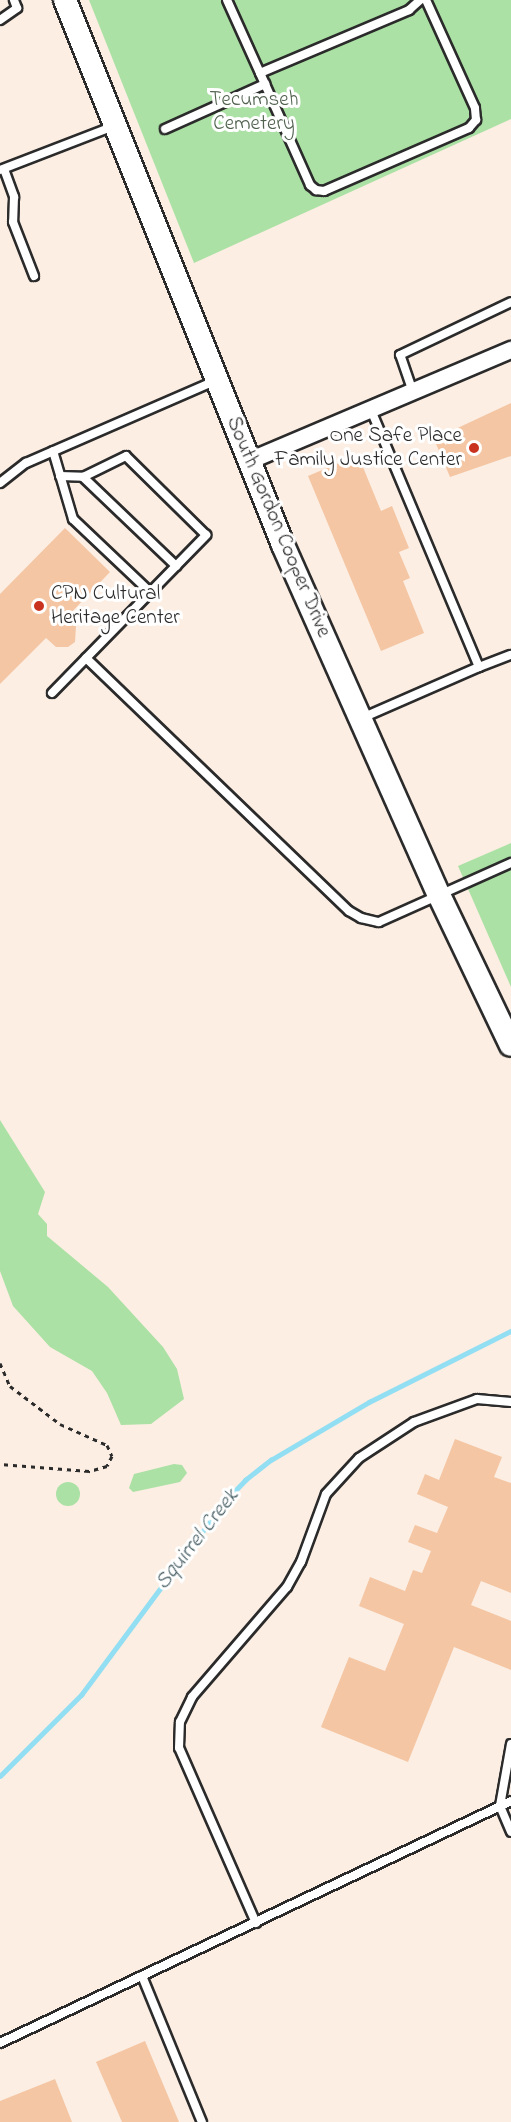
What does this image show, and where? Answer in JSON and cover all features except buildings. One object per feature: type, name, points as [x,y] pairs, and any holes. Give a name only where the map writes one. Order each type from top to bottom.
[{"type":"main road","name":"South Gordon Cooper Drive","points":[[65,0],[249,460],[360,719],[439,895],[511,1045]]},
{"type":"street","points":[[249,460],[511,350]]},
{"type":"lane","points":[[0,20],[16,8],[14,0]]},
{"type":"lane","points":[[227,0],[310,185],[316,190],[324,191],[469,128],[476,120],[475,108],[426,0]]},
{"type":"lane","points":[[261,73],[408,10],[420,0]]},
{"type":"lane","points":[[165,129],[265,84]]},
{"type":"lane","points":[[34,276],[13,222],[14,198],[2,170],[115,126]]},
{"type":"lane","points":[[413,392],[400,355],[511,302]]},
{"type":"lane","points":[[0,483],[26,463],[217,380]]},
{"type":"lane","points":[[371,410],[479,667]]},
{"type":"lane","points":[[53,451],[73,519],[150,592]]},
{"type":"lane","points":[[52,693],[206,535],[126,456],[82,477],[60,476]]},
{"type":"lane","points":[[82,477],[176,566]]},
{"type":"lane","points":[[360,719],[511,655]]},
{"type":"lane","points":[[86,658],[349,911],[379,922],[511,863]]},
{"type":"lane","points":[[256,1923],[179,1748],[180,1722],[188,1705],[287,1587],[301,1562],[326,1494],[359,1458],[414,1422],[477,1399],[511,1402]]},
{"type":"lane","points":[[511,1744],[500,1806],[511,1832]]},
{"type":"lane","points":[[0,2043],[511,1801]]},
{"type":"lane","points":[[142,1976],[202,2122]]},
{"type":"path","points":[[0,1363],[10,1386],[60,1425],[107,1445],[112,1455],[107,1466],[89,1471],[0,1464]]},
{"type":"green space","name":"Tecumseh Cemetery","points":[[89,0],[511,0],[511,119],[194,263]]},
{"type":"green space","points":[[511,843],[511,987],[458,866]]},
{"type":"green space","points":[[0,1120],[45,1192],[38,1214],[47,1224],[47,1236],[108,1287],[163,1347],[177,1369],[184,1399],[151,1424],[121,1425],[107,1393],[92,1371],[50,1347],[13,1306],[0,1271]]},
{"type":"green space","points":[[174,1464],[182,1465],[187,1473],[180,1482],[133,1492],[129,1488],[134,1474]]},
{"type":"green space","points":[[68,1482],[76,1486],[80,1494],[76,1502],[68,1506],[60,1502],[56,1494],[60,1486]]},
{"type":"waterway","name":"Squirrel Creek","points":[[0,1776],[81,1695],[226,1500],[245,1480],[271,1460],[369,1402],[511,1331]]},
{"type":"place","name":"One Safe Place Family Justice Center","points":[[474,448]]},
{"type":"place","name":"CPN Cultural Heritage Center","points":[[39,606]]}]
